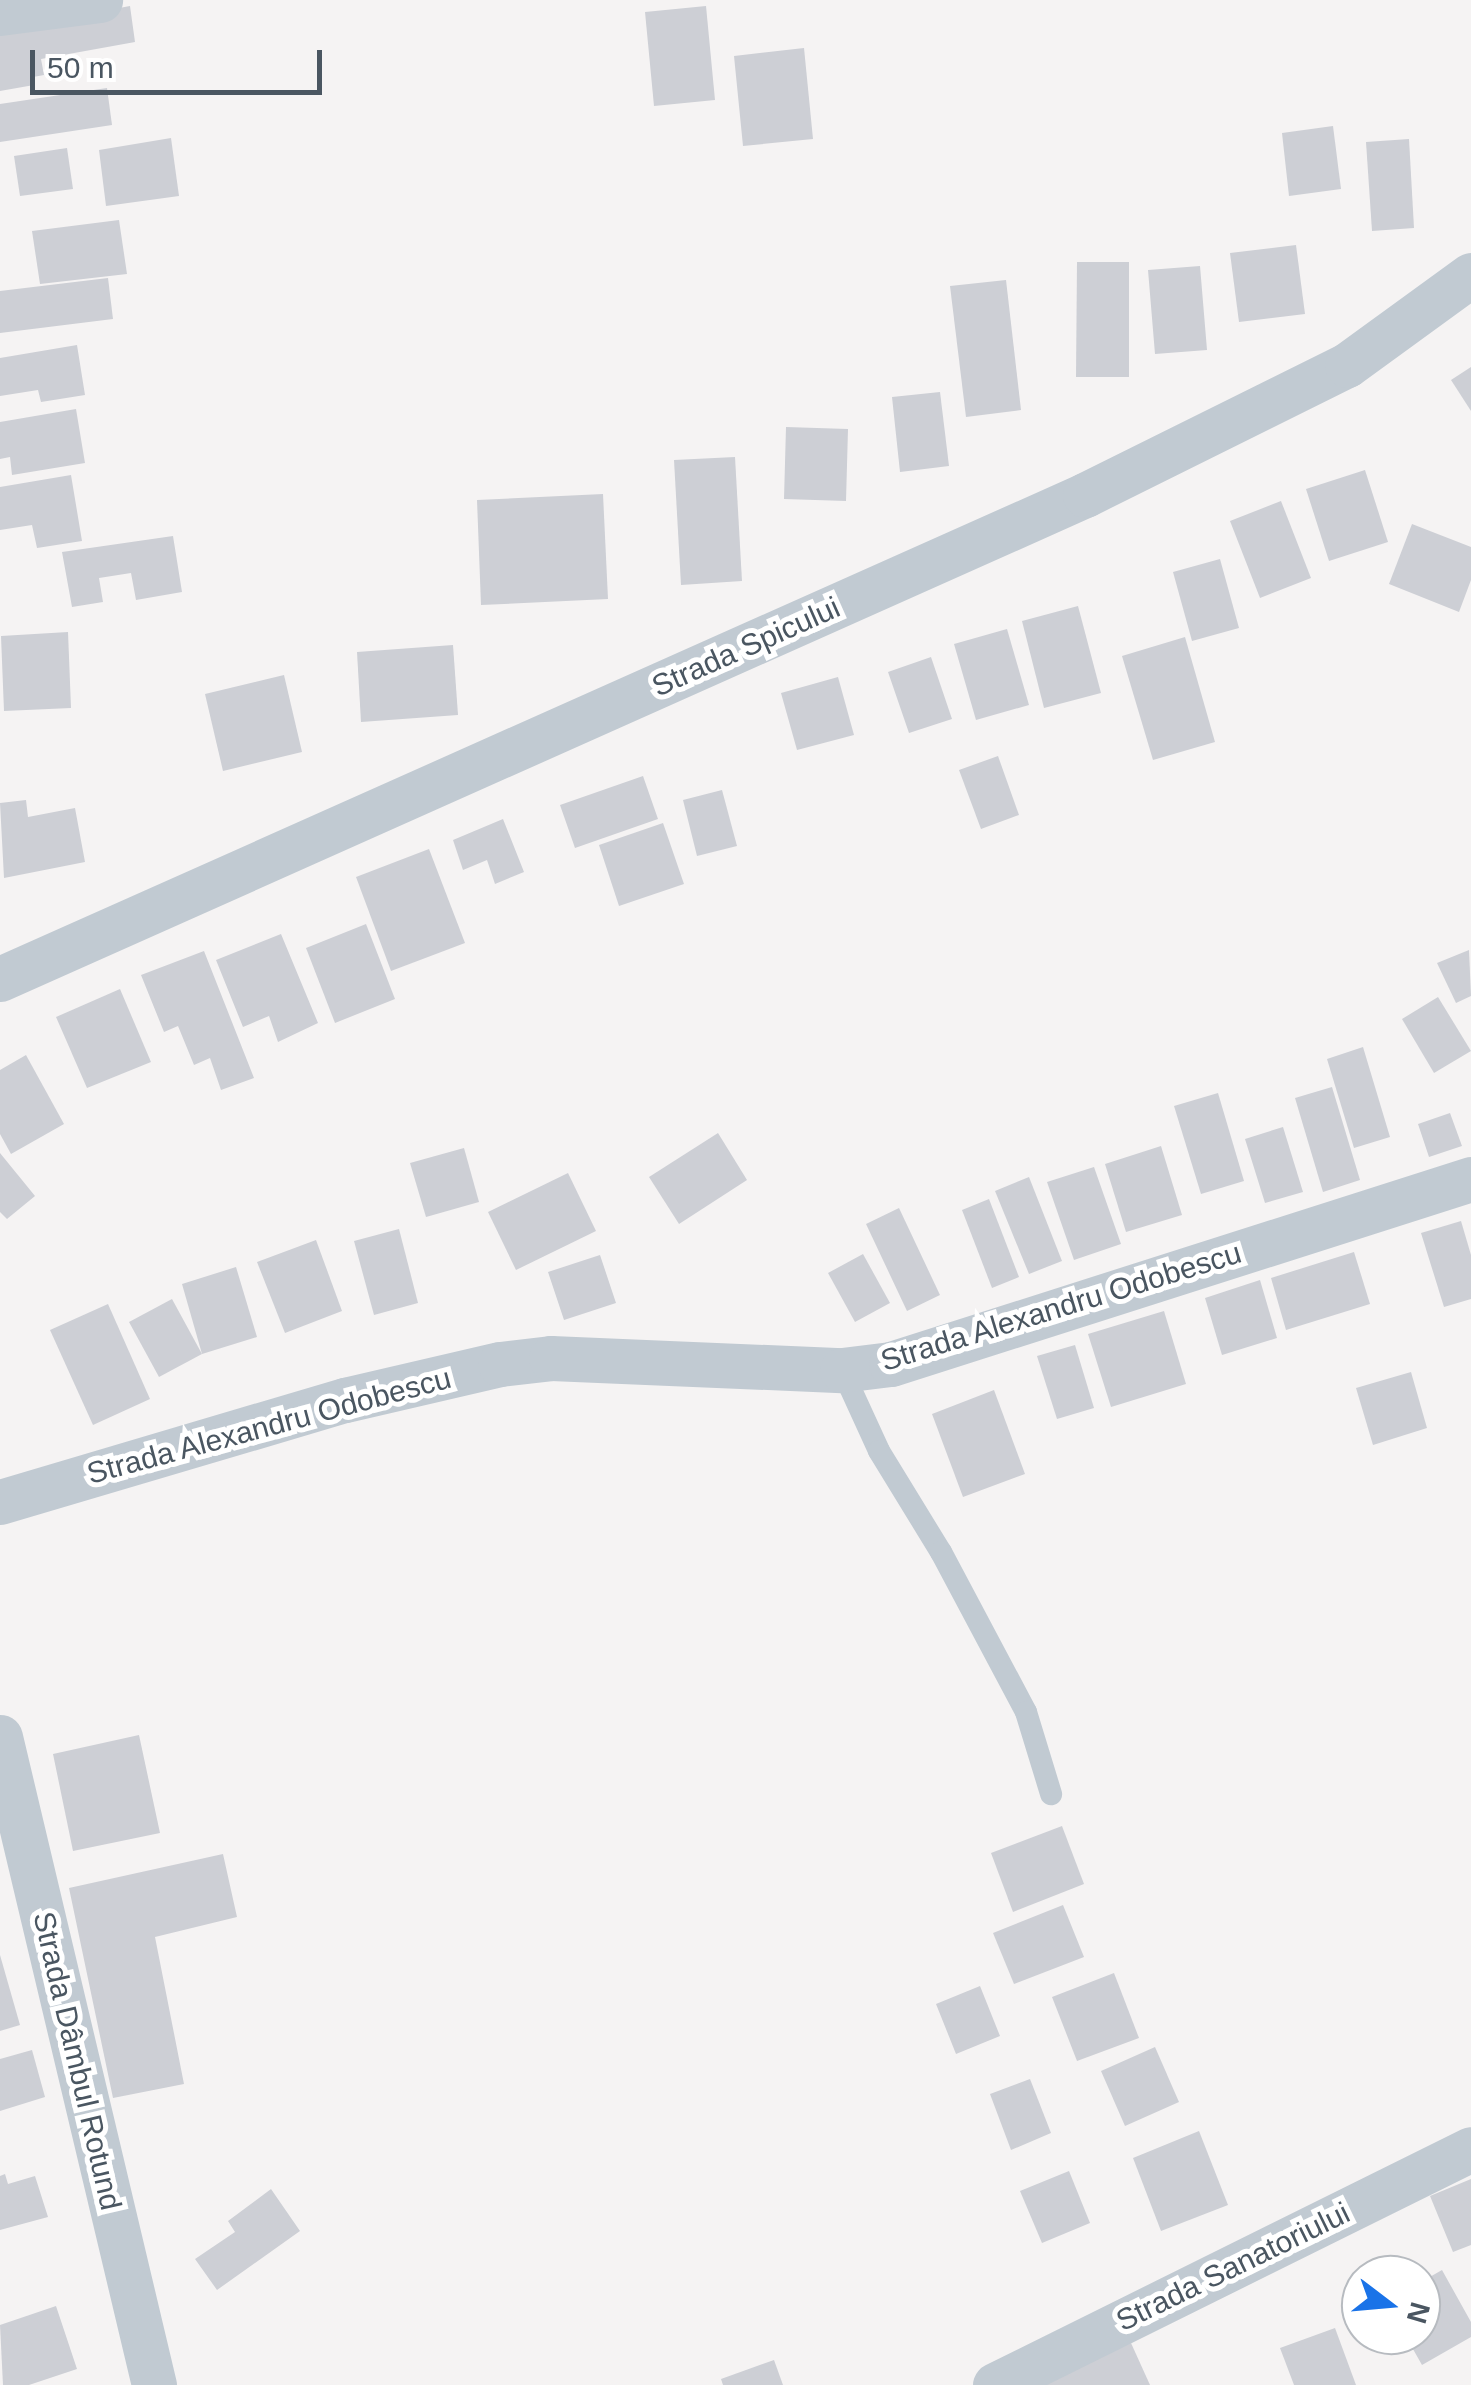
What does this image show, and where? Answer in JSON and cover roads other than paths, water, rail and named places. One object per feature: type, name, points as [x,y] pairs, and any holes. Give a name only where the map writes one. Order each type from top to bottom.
[{"type":"street","points":[[0,13],[100,0]]},
{"type":"street","name":"Strada Spicului","points":[[0,980],[1085,495],[1346,365],[1471,276]]},
{"type":"street","name":"Strada Alexandru Odobescu","points":[[0,1502],[344,1400],[500,1364],[551,1358],[842,1370],[891,1364],[1471,1179]]},
{"type":"street","name":"Strada Dâmbul Rotund","points":[[0,1738],[154,2385]]},
{"type":"street","name":"Strada Sanatoriului","points":[[995,2385],[1471,2149]]},
{"type":"lane","points":[[842,1370],[880,1451],[941,1552],[1026,1712],[1052,1794]]}]
